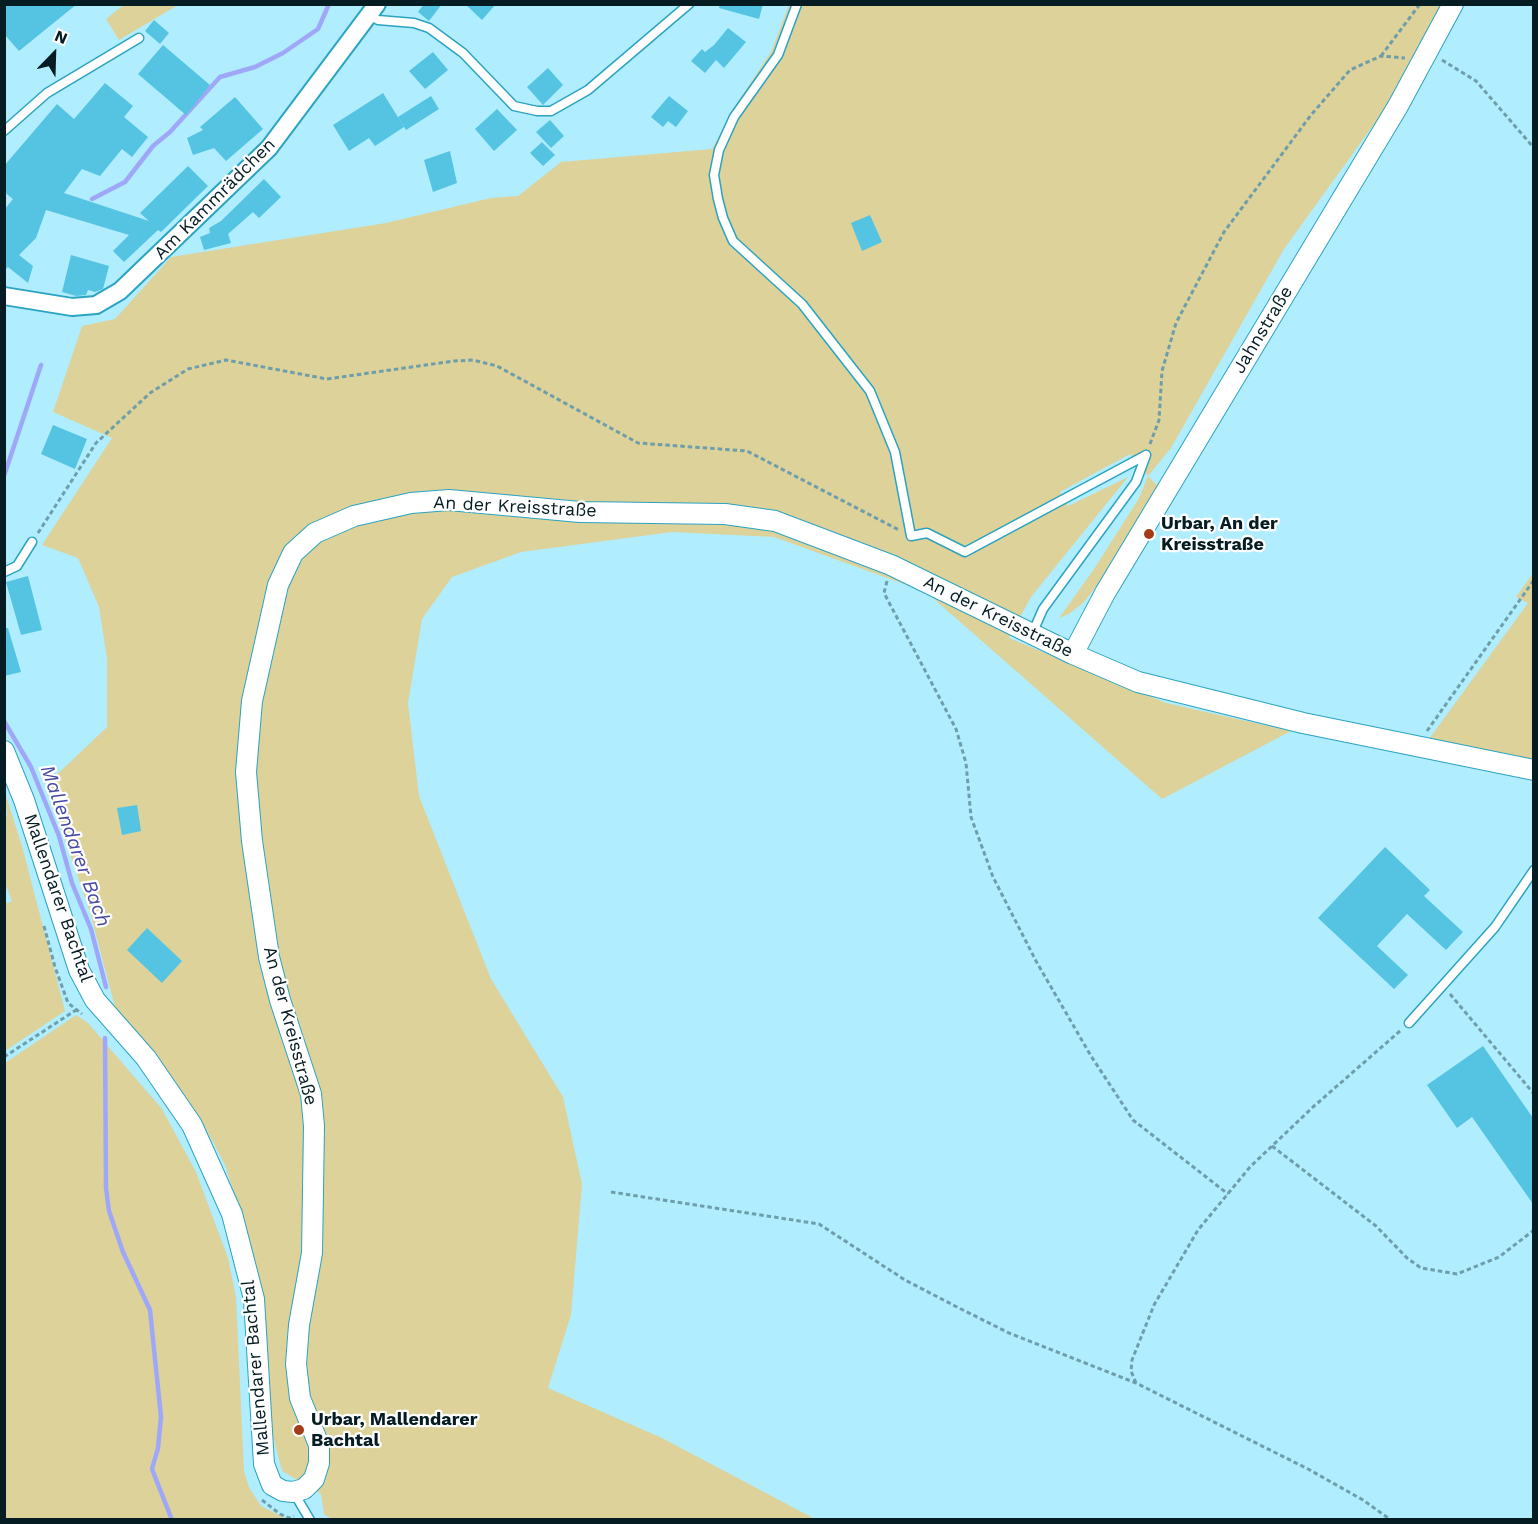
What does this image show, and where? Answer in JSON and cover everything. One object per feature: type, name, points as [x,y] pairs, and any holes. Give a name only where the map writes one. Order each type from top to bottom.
[{"type":"street","name":"Jahnstraße","points":[[1073,654],[1105,593],[1398,106],[1453,4]]},
{"type":"street","name":"Am Kammrädchen","points":[[4,296],[72,308],[96,305],[120,291],[269,148],[373,10]]},
{"type":"street","name":"An der Kreisstraße","points":[[293,1492],[304,1489],[314,1479],[319,1463],[319,1445],[300,1398],[296,1364],[299,1325],[312,1252],[314,1126],[311,1094],[280,1000],[269,957],[252,841],[246,772],[252,701],[268,621],[278,585],[293,553],[315,533],[354,516],[411,503],[449,500],[580,512],[725,514],[775,521],[891,565],[1073,654],[1138,682],[1189,696],[1420,747],[1505,762],[1533,770]]},
{"type":"street","name":"Mallendarer Bachtal","points":[[4,751],[24,800],[79,970],[95,1000],[146,1058],[192,1125],[232,1214],[254,1299],[264,1464],[272,1485],[283,1491],[293,1492]]},
{"type":"lane","points":[[373,10],[378,20],[414,23],[429,28],[463,53],[514,106],[551,111],[588,90],[689,4]]},
{"type":"lane","points":[[797,4],[778,55],[734,117],[719,150],[714,175],[718,199],[723,218],[734,241],[802,304],[870,391],[895,452],[911,536],[927,533],[965,552],[1146,455]]},
{"type":"lane","points":[[4,131],[47,93],[139,38]]},
{"type":"lane","points":[[1032,634],[1043,609],[1136,482],[1146,455]]},
{"type":"lane","points":[[4,572],[17,566],[32,542]]},
{"type":"lane","points":[[1409,1023],[1495,927],[1533,870]]},
{"type":"lane","points":[[293,1492],[307,1516]]},
{"type":"path","points":[[1146,455],[1160,420],[1162,371],[1176,323],[1224,232],[1256,186],[1334,86],[1350,70],[1381,56],[1420,4]]},
{"type":"path","points":[[1428,52],[1476,81],[1533,148]]},
{"type":"path","points":[[32,542],[96,443],[150,393],[188,369],[226,360],[327,379],[473,360],[496,366],[638,443],[747,452],[911,536]]},
{"type":"path","points":[[891,565],[884,592],[956,729],[966,763],[971,817],[993,877],[1036,961],[1091,1056],[1133,1120],[1228,1194]]},
{"type":"path","points":[[1420,747],[1421,739],[1533,580]]},
{"type":"path","points":[[1443,986],[1533,1094]]},
{"type":"path","points":[[4,1057],[76,1010],[86,1017]]},
{"type":"path","points":[[1136,1383],[1131,1371],[1132,1360],[1154,1305],[1177,1262],[1228,1194],[1272,1146],[1409,1023]]},
{"type":"path","points":[[1272,1146],[1376,1226],[1407,1258],[1421,1268],[1457,1274],[1499,1257],[1533,1230]]},
{"type":"path","points":[[611,1192],[819,1224],[905,1280],[1009,1334],[1136,1383],[1308,1469],[1363,1500],[1391,1520]]},
{"type":"path","points":[[259,1495],[265,1504],[289,1518],[307,1516]]},
{"type":"shaded area","points":[[125,4],[178,5],[119,40],[106,19]]},
{"type":"shaded area","points":[[789,5],[1442,5],[1398,91],[1284,249],[1171,448],[1148,476],[1130,454],[1060,492],[1068,506],[1128,477],[1031,597],[1009,638],[1166,703],[1291,731],[1162,799],[926,592],[774,537],[672,532],[521,552],[452,577],[422,619],[408,703],[419,796],[491,979],[563,1097],[582,1184],[571,1315],[548,1388],[662,1438],[815,1519],[332,1519],[324,1514],[321,1494],[282,1471],[268,1417],[248,1238],[225,1165],[206,1129],[179,1088],[116,1011],[90,912],[46,785],[107,727],[107,659],[99,607],[78,558],[42,545],[112,438],[53,412],[82,326],[115,319],[171,257],[386,223],[491,198],[518,196],[561,162],[712,149],[733,109],[771,52]]},
{"type":"shaded area","points":[[1148,476],[1162,490],[1120,556],[1084,602],[1069,614],[1059,618],[1094,569],[1138,500]]},
{"type":"shaded area","points":[[1533,573],[1533,760],[1429,739],[1528,603],[1516,597]]},
{"type":"shaded area","points":[[5,793],[22,846],[65,1011],[5,1051],[5,904],[12,901],[5,883],[4,818],[7,816]]},
{"type":"shaded area","points":[[76,1015],[88,1023],[162,1109],[196,1172],[228,1258],[236,1297],[244,1471],[249,1487],[261,1506],[287,1519],[5,1519],[5,1063]]},
{"type":"building","points":[[4,4],[77,4],[19,51],[4,34]]},
{"type":"building","points":[[424,4],[442,4],[429,21],[418,12]]},
{"type":"building","points":[[465,4],[496,4],[482,20]]},
{"type":"building","points":[[720,4],[763,4],[759,19],[719,8]]},
{"type":"building","points":[[154,20],[169,33],[160,44],[145,31]]},
{"type":"building","points":[[728,28],[746,42],[724,68],[716,60],[705,73],[691,61],[702,49],[705,52],[714,45]]},
{"type":"building","points":[[163,45],[210,85],[186,115],[138,74]]},
{"type":"building","points":[[433,52],[448,70],[425,89],[409,71]]},
{"type":"building","points":[[548,68],[563,85],[543,105],[527,87]]},
{"type":"building","points":[[105,83],[133,106],[124,117],[148,137],[132,157],[122,149],[100,176],[82,169],[64,193],[149,221],[140,213],[188,166],[208,186],[161,232],[158,230],[124,262],[113,251],[129,235],[46,210],[36,238],[19,255],[33,266],[28,283],[8,267],[4,271],[4,210],[13,199],[4,192],[4,166],[57,104],[74,119]]},
{"type":"building","points":[[383,93],[404,127],[375,146],[369,138],[349,151],[333,125]]},
{"type":"building","points":[[431,96],[439,109],[406,130],[398,117]]},
{"type":"building","points":[[669,96],[688,111],[676,127],[668,121],[663,127],[651,117]]},
{"type":"building","points":[[235,97],[263,129],[226,161],[214,148],[193,155],[187,138],[203,130],[200,127]]},
{"type":"building","points":[[497,109],[517,130],[494,151],[475,129]]},
{"type":"building","points":[[550,120],[564,136],[551,148],[536,132]]},
{"type":"building","points":[[542,142],[555,155],[543,166],[530,153]]},
{"type":"building","points":[[450,151],[457,183],[433,192],[424,160]]},
{"type":"building","points":[[264,179],[281,197],[259,218],[253,212],[228,234],[231,243],[204,250],[200,237],[210,233],[209,228],[221,221]]},
{"type":"building","points":[[870,215],[882,242],[862,251],[851,223]]},
{"type":"building","points":[[71,255],[109,266],[103,289],[95,292],[88,290],[86,295],[76,296],[62,292]]},
{"type":"building","points":[[53,425],[87,439],[75,469],[41,454]]},
{"type":"building","points":[[28,576],[42,630],[21,635],[6,582]]},
{"type":"building","points":[[4,628],[8,628],[21,672],[4,676]]},
{"type":"building","points":[[137,805],[141,831],[122,835],[117,808]]},
{"type":"building","points":[[1385,847],[1430,890],[1424,896],[1463,932],[1446,950],[1407,914],[1377,946],[1408,975],[1394,989],[1318,918]]},
{"type":"building","points":[[147,928],[182,961],[162,983],[127,950]]},
{"type":"building","points":[[1483,1046],[1533,1118],[1533,1204],[1472,1117],[1457,1128],[1427,1085]]},
{"type":"waterway","name":"Mallendarer Bach","points":[[92,199],[125,182],[153,146],[170,132],[220,77],[255,67],[283,53],[318,29],[329,4]]},
{"type":"waterway","name":"Mallendarer Bach","points":[[4,476],[41,365]]},
{"type":"waterway","name":"Mallendarer Bach","points":[[4,721],[31,767],[59,836],[72,883],[91,929],[106,987]]},
{"type":"waterway","name":"Mallendarer Bach","points":[[105,1038],[106,1188],[109,1211],[123,1252],[150,1310],[161,1417],[158,1448],[152,1469],[172,1520]]},
{"type":"place","name":"Urbar, An der Kreisstraße","points":[[1149,534]]},
{"type":"place","name":"Urbar, Mallendarer Bachtal","points":[[299,1430]]}]
